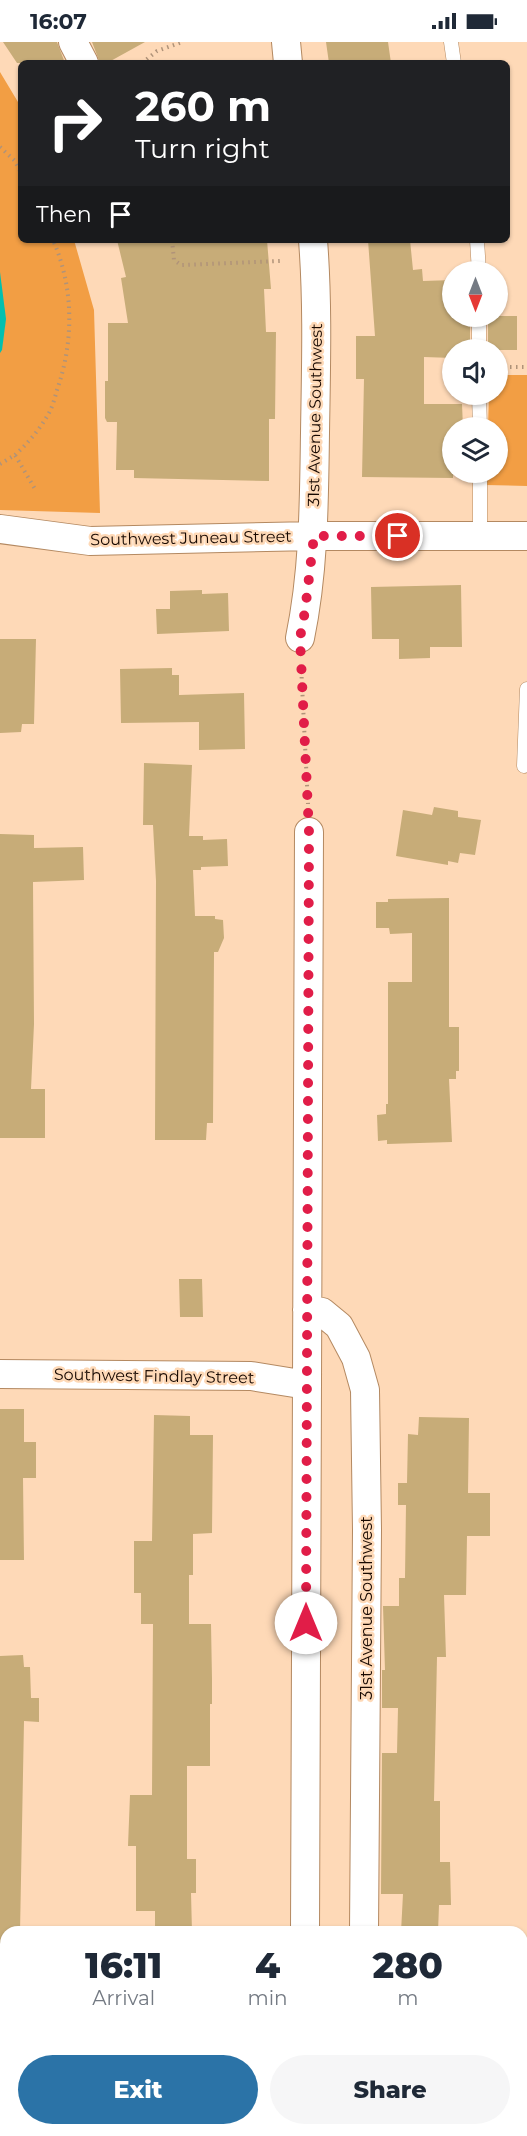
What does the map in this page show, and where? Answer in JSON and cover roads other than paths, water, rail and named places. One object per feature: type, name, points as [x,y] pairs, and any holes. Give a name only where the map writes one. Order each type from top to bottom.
[{"type":"street","points":[[73,42],[82,60]]},
{"type":"street","points":[[286,42],[288,60]]},
{"type":"street","name":"31st Avenue Southwest","points":[[300,638],[314,536],[317,328],[313,243]]},
{"type":"street","name":"Southwest Juneau Street","points":[[0,529],[90,541],[314,536],[527,536]]},
{"type":"street","points":[[304,1926],[309,832]]},
{"type":"street","name":"31st Avenue Southwest","points":[[307,1310],[322,1312],[339,1326],[356,1358],[365,1390],[367,1542],[364,1926]]},
{"type":"street","name":"Southwest Findlay Street","points":[[0,1374],[251,1376],[307,1385]]},
{"type":"lane","points":[[451,42],[454,60]]},
{"type":"lane","points":[[477,243],[478,261]]},
{"type":"lane","points":[[480,483],[480,536]]},
{"type":"lane","points":[[524,766],[527,689]]},
{"type":"water","points":[[0,272],[6,319],[0,353]]}]
